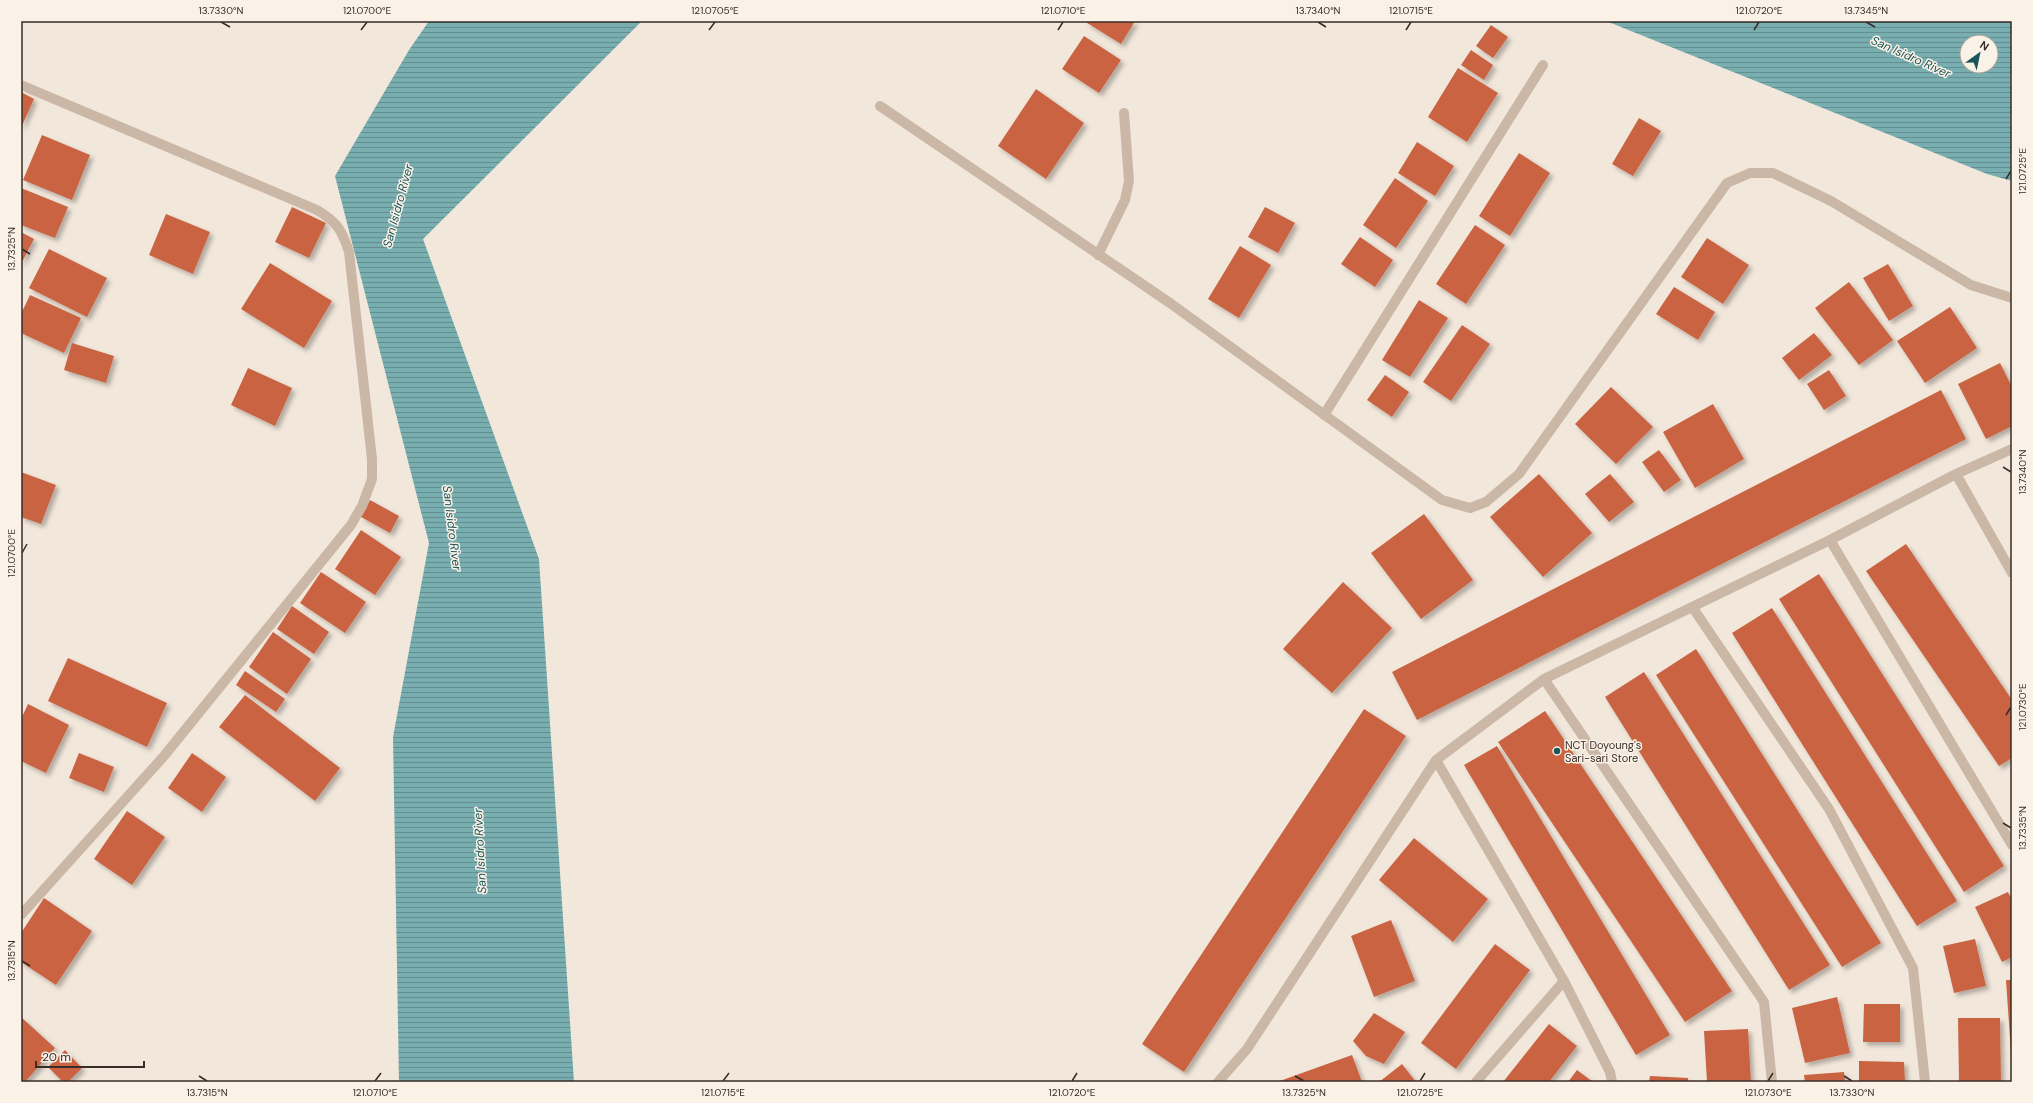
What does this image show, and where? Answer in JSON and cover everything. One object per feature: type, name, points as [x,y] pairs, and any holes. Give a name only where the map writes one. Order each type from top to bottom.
[{"type":"street","points":[[1324,415],[1543,65]]},
{"type":"street","points":[[21,85],[317,210],[332,219],[342,232],[349,252],[372,459],[372,479],[362,506],[351,525],[174,744],[112,816],[21,915]]},
{"type":"street","points":[[880,106],[1170,303],[1442,500],[1470,508],[1486,502],[1519,474],[1727,183],[1750,173],[1773,173],[1831,201],[1971,285],[2012,298]]},
{"type":"street","points":[[1098,255],[1125,200],[1129,181],[1124,113]]},
{"type":"street","points":[[1218,1082],[1247,1049],[1436,760],[1544,679],[1693,608],[1830,540],[1956,474],[2012,449]]},
{"type":"street","points":[[1956,474],[2012,573]]},
{"type":"street","points":[[1830,540],[2012,845]]},
{"type":"street","points":[[1693,608],[1829,809],[1913,968],[1925,1082]]},
{"type":"street","points":[[1544,679],[1764,1002],[1772,1082]]},
{"type":"street","points":[[1436,760],[1564,981],[1610,1072],[1612,1082]]},
{"type":"street","points":[[1476,1082],[1564,981]]},
{"type":"water","name":"San Isidro River","points":[[429,21],[642,21],[423,239],[539,559],[574,1082],[399,1082],[393,737],[429,543],[335,176],[409,50]]},
{"type":"water","name":"San Isidro River","points":[[1606,21],[2012,21],[2012,181],[1987,174]]},
{"type":"building","points":[[1084,21],[1135,21],[1121,44]]},
{"type":"building","points":[[1491,25],[1508,37],[1493,58],[1476,46]]},
{"type":"building","points":[[1084,36],[1121,60],[1099,93],[1062,69]]},
{"type":"building","points":[[1471,50],[1493,65],[1484,80],[1461,65]]},
{"type":"building","points":[[1458,68],[1498,93],[1467,142],[1428,117]]},
{"type":"building","points":[[1036,89],[1084,123],[1046,179],[998,146]]},
{"type":"building","points":[[21,92],[34,99],[21,128]]},
{"type":"building","points":[[1639,118],[1661,131],[1633,176],[1612,164]]},
{"type":"building","points":[[42,135],[90,155],[72,200],[23,180]]},
{"type":"building","points":[[1417,142],[1454,166],[1435,196],[1398,173]]},
{"type":"building","points":[[1519,153],[1550,173],[1510,236],[1479,216]]},
{"type":"building","points":[[1395,178],[1428,201],[1396,248],[1363,225]]},
{"type":"building","points":[[21,188],[68,207],[55,238],[21,225]]},
{"type":"building","points":[[292,207],[326,223],[309,258],[275,242]]},
{"type":"building","points":[[1265,207],[1295,223],[1278,253],[1248,237]]},
{"type":"building","points":[[166,214],[210,232],[193,274],[149,255]]},
{"type":"building","points":[[1475,225],[1505,245],[1466,304],[1436,284]]},
{"type":"building","points":[[21,232],[34,239],[21,264]]},
{"type":"building","points":[[1360,237],[1393,260],[1375,287],[1341,264]]},
{"type":"building","points":[[1707,238],[1749,265],[1723,304],[1681,277]]},
{"type":"building","points":[[1240,246],[1271,265],[1239,318],[1208,299]]},
{"type":"building","points":[[49,249],[107,278],[87,317],[29,288]]},
{"type":"building","points":[[270,263],[332,301],[304,348],[241,309]]},
{"type":"building","points":[[1888,264],[1913,306],[1889,321],[1863,278]]},
{"type":"building","points":[[1849,282],[1893,340],[1859,365],[1815,308]]},
{"type":"building","points":[[1674,287],[1715,312],[1698,340],[1656,314]]},
{"type":"building","points":[[30,295],[81,318],[64,353],[21,333],[21,314]]},
{"type":"building","points":[[1419,300],[1448,318],[1410,377],[1382,360]]},
{"type":"building","points":[[1950,307],[1977,348],[1925,383],[1897,341]]},
{"type":"building","points":[[1462,325],[1490,344],[1451,401],[1423,382]]},
{"type":"building","points":[[1814,333],[1832,355],[1799,380],[1782,358]]},
{"type":"building","points":[[72,343],[114,356],[106,383],[64,370]]},
{"type":"building","points":[[2000,363],[2012,387],[2012,426],[1986,439],[1958,384]]},
{"type":"building","points":[[248,368],[292,388],[275,426],[231,405]]},
{"type":"building","points":[[1829,370],[1846,396],[1824,410],[1807,384]]},
{"type":"building","points":[[1385,375],[1409,392],[1392,417],[1367,400]]},
{"type":"building","points":[[1611,387],[1653,427],[1616,464],[1575,424]]},
{"type":"building","points":[[1941,390],[1966,439],[1417,720],[1392,672]]},
{"type":"building","points":[[1713,404],[1744,459],[1695,488],[1663,432]]},
{"type":"building","points":[[1659,450],[1681,480],[1664,492],[1642,462]]},
{"type":"building","points":[[21,472],[56,485],[41,524],[21,517]]},
{"type":"building","points":[[1539,474],[1592,533],[1543,577],[1490,517]]},
{"type":"building","points":[[1610,474],[1634,502],[1609,522],[1585,494]]},
{"type":"building","points":[[370,500],[399,516],[390,533],[361,517]]},
{"type":"building","points":[[1424,514],[1473,580],[1421,619],[1371,553]]},
{"type":"building","points":[[361,530],[401,557],[375,595],[335,569]]},
{"type":"building","points":[[1906,544],[2012,700],[2012,758],[1999,766],[1866,571]]},
{"type":"building","points":[[321,572],[366,602],[345,633],[300,603]]},
{"type":"building","points":[[1819,574],[2004,866],[1964,892],[1779,599]]},
{"type":"building","points":[[1343,582],[1392,628],[1332,693],[1283,649]]},
{"type":"building","points":[[292,606],[329,632],[314,654],[277,629]]},
{"type":"building","points":[[1772,608],[1957,901],[1917,926],[1732,633]]},
{"type":"building","points":[[273,632],[311,659],[287,694],[249,667]]},
{"type":"building","points":[[1696,649],[1881,943],[1842,967],[1656,675]]},
{"type":"building","points":[[68,658],[167,703],[147,747],[48,701]]},
{"type":"building","points":[[245,671],[285,699],[276,712],[236,685]]},
{"type":"building","points":[[1644,672],[1830,965],[1789,990],[1605,697]]},
{"type":"building","points":[[245,695],[340,768],[315,801],[219,727]]},
{"type":"building","points":[[28,704],[69,725],[46,773],[21,761],[21,719]]},
{"type":"building","points":[[1364,709],[1406,736],[1184,1072],[1142,1044]]},
{"type":"building","points":[[1545,711],[1732,991],[1685,1022],[1498,742]]},
{"type":"building","points":[[1497,746],[1670,1035],[1636,1055],[1464,765]]},
{"type":"building","points":[[79,753],[114,767],[104,792],[69,778]]},
{"type":"building","points":[[192,753],[226,777],[202,812],[168,788]]},
{"type":"building","points":[[127,811],[165,837],[132,885],[94,859]]},
{"type":"building","points":[[1414,838],[1488,899],[1453,942],[1379,880]]},
{"type":"building","points":[[2008,892],[2012,900],[2012,957],[2002,962],[1975,907]]},
{"type":"building","points":[[44,898],[92,931],[56,985],[21,962],[21,933]]},
{"type":"building","points":[[1391,920],[1415,981],[1374,997],[1351,936]]},
{"type":"building","points":[[1975,939],[1986,986],[1954,993],[1943,946]]},
{"type":"building","points":[[1495,944],[1530,970],[1456,1069],[1421,1043]]},
{"type":"building","points":[[2006,980],[2012,980],[2012,1053],[2011,1053]]},
{"type":"building","points":[[1837,997],[1850,1053],[1805,1063],[1792,1008]]},
{"type":"building","points":[[1864,1004],[1900,1004],[1900,1042],[1863,1042]]},
{"type":"building","points":[[1374,1013],[1405,1032],[1384,1064],[1366,1056],[1353,1041]]},
{"type":"building","points":[[21,1017],[55,1048],[25,1082],[21,1082]]},
{"type":"building","points":[[1958,1018],[2000,1018],[2001,1082],[1959,1082]]},
{"type":"building","points":[[1549,1024],[1577,1046],[1549,1082],[1503,1082]]},
{"type":"building","points":[[1748,1029],[1751,1082],[1707,1082],[1704,1031]]},
{"type":"building","points":[[65,1050],[82,1068],[68,1082],[63,1082],[48,1067]]},
{"type":"building","points":[[1352,1055],[1362,1082],[1277,1082]]},
{"type":"building","points":[[1859,1061],[1904,1062],[1905,1082],[1859,1082]]},
{"type":"building","points":[[1402,1064],[1416,1082],[1379,1082]]},
{"type":"building","points":[[1577,1070],[1593,1082],[1568,1082]]},
{"type":"building","points":[[1844,1072],[1845,1082],[1805,1082],[1804,1075]]},
{"type":"building","points":[[1650,1076],[1688,1078],[1688,1082],[1649,1082]]},
{"type":"place","name":"NCT Doyoung's Sari-sari Store","points":[[1557,751]]}]
